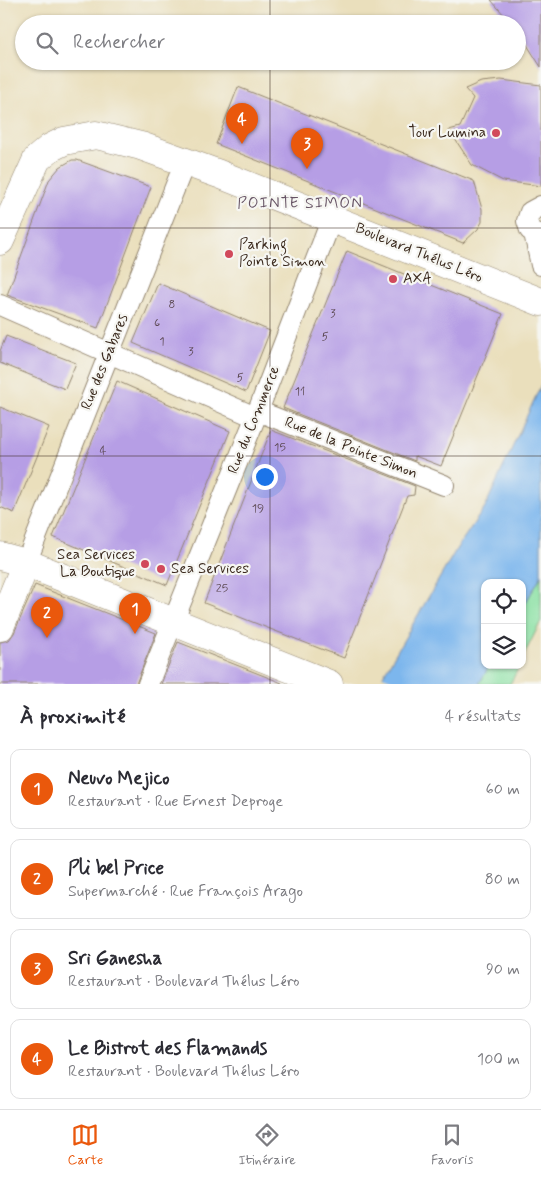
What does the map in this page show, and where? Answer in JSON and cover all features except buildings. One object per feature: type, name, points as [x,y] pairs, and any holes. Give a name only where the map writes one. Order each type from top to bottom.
[{"type":"main road","name":"Boulevard Thélus Léro","points":[[0,241],[37,159],[50,148],[64,141],[96,135],[141,146],[538,295]]},
{"type":"main road","points":[[0,627],[13,560],[173,620],[328,684]]},
{"type":"street","name":"Rue des Gabares","points":[[13,560],[108,352],[185,162]]},
{"type":"street","points":[[541,206],[533,209],[528,216],[528,226],[537,234],[541,265]]},
{"type":"street","name":"Rue du Commerce","points":[[148,684],[257,414],[332,218]]},
{"type":"street","name":"Rue de la Pointe Simon","points":[[0,304],[108,352],[257,414],[444,485]]},
{"type":"green space","points":[[541,576],[541,621],[526,651],[526,624],[526,602]]},
{"type":"green space","points":[[488,669],[518,669],[510,684],[479,684]]},
{"type":"water","points":[[541,385],[541,576],[526,602],[526,579],[481,579],[481,669],[488,669],[479,684],[378,684],[457,548],[485,507]]},
{"type":"pier","points":[[380,675],[403,684],[376,684]]},
{"type":"place","name":"Tour Lumina","points":[[496,133]]},
{"type":"place","name":"Le Bistrot des Flamands","points":[[242,144]]},
{"type":"place","name":"Sri Ganesha","points":[[307,169]]},
{"type":"place","name":"Parking Pointe Simon","points":[[229,254]]},
{"type":"place","name":"AXA","points":[[393,279]]},
{"type":"place","name":"Sea Services La Boutique","points":[[145,564]]},
{"type":"place","name":"Sea Services","points":[[161,569]]},
{"type":"place","name":"Neuvo Mejico","points":[[135,634]]},
{"type":"place","name":"Pli bel Price","points":[[47,638]]},
{"type":"district","name":"POINTE SIMON","points":[[300,203]]}]
